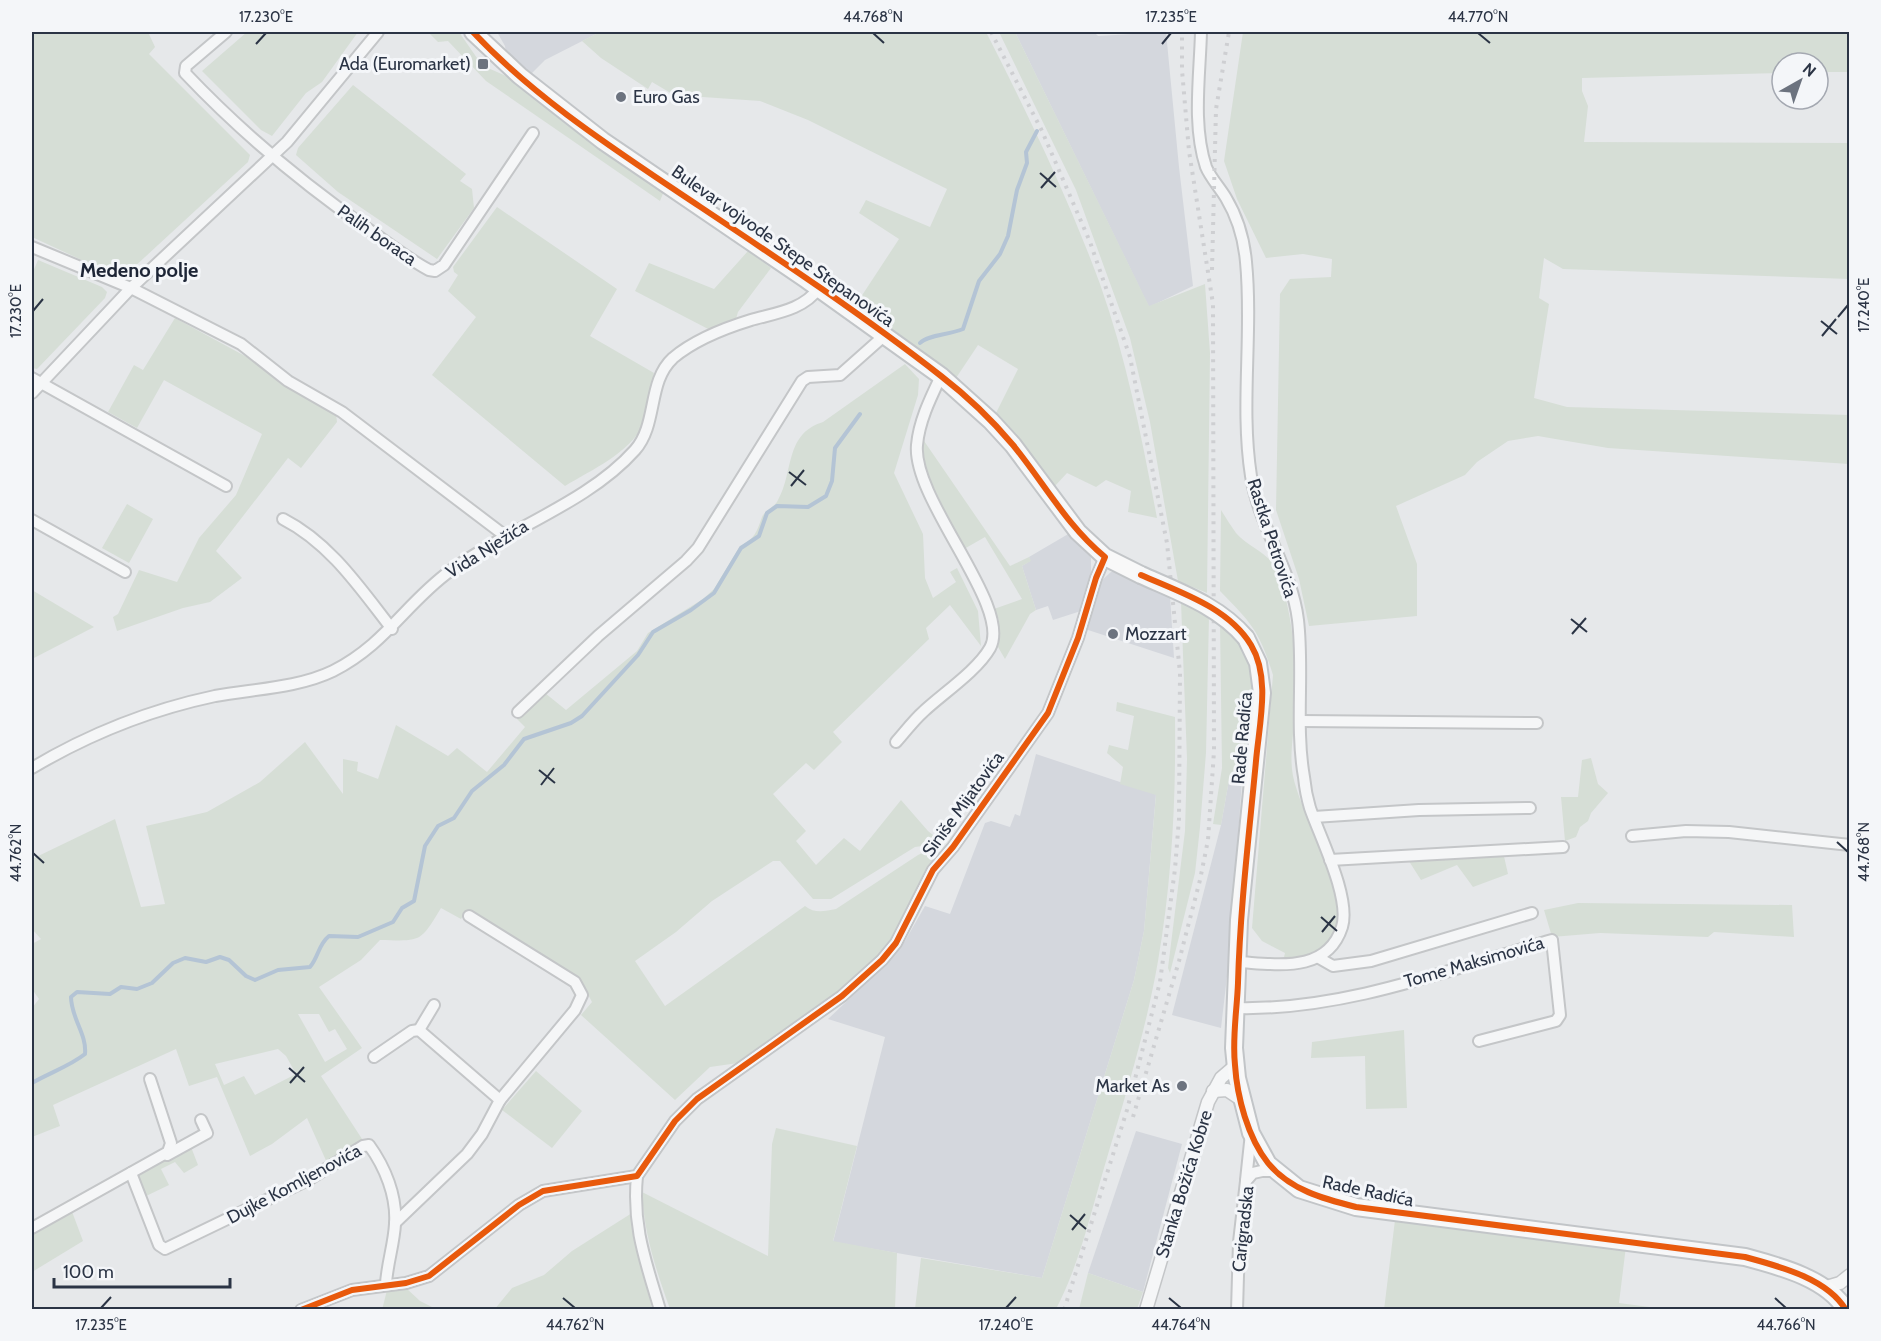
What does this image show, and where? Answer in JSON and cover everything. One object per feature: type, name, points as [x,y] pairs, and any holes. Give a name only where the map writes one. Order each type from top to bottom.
[{"type":"main road","name":"Bulevar vojvode Stepe Stepanovića","points":[[473,32],[546,98],[603,141],[819,288],[941,376],[991,421],[1013,445],[1078,532],[1106,557],[1212,609],[1227,618],[1246,638]]},
{"type":"main road","name":"Rade Radića","points":[[1246,638],[1258,663],[1262,693],[1239,920],[1234,1066],[1251,1133],[1261,1153],[1275,1171],[1299,1189],[1356,1207],[1462,1223],[1723,1253],[1780,1268],[1823,1288],[1839,1299],[1846,1310]]},
{"type":"street","name":"Palih boraca","points":[[226,32],[186,66],[185,73],[218,108],[339,209],[421,266],[435,271],[444,265],[533,132]]},
{"type":"street","points":[[342,73],[369,32]]},
{"type":"street","points":[[32,393],[36,380],[287,142],[378,32]]},
{"type":"street","name":"Rastka Petrovića","points":[[1201,32],[1202,142],[1207,169],[1231,207],[1243,238],[1246,263],[1247,423],[1251,474],[1255,497],[1282,568],[1297,616],[1302,664],[1300,755],[1310,809],[1330,860],[1344,917],[1334,943],[1319,957]]},
{"type":"street","points":[[32,247],[131,288],[259,356],[288,381],[342,412],[507,538]]},
{"type":"street","name":"Vida Nježića","points":[[32,768],[85,738],[125,721],[212,697],[333,671],[375,645],[448,572],[612,473],[636,449],[647,432],[660,377],[674,357],[728,328],[802,304],[819,288]]},
{"type":"street","points":[[518,712],[598,636],[686,561],[698,548],[802,381],[808,377],[840,375],[885,335]]},
{"type":"street","points":[[896,742],[922,713],[980,660],[992,644],[991,624],[984,598],[935,508],[917,458],[920,429],[941,376]]},
{"type":"street","points":[[36,380],[226,486]]},
{"type":"street","points":[[283,519],[303,529],[336,559],[392,629]]},
{"type":"street","points":[[32,520],[125,572]]},
{"type":"street","name":"Siniše Mijatovića","points":[[637,1176],[675,1121],[697,1099],[842,996],[882,960],[896,943],[933,870],[953,847],[1048,712],[1078,638],[1096,579],[1106,557]]},
{"type":"street","points":[[1301,721],[1537,723]]},
{"type":"street","points":[[1314,817],[1419,810],[1530,808]]},
{"type":"street","points":[[1632,836],[1686,831],[1729,832],[1850,845]]},
{"type":"street","points":[[1330,860],[1563,847]]},
{"type":"street","points":[[1238,962],[1293,964],[1319,957],[1333,966],[1371,961],[1532,913]]},
{"type":"street","points":[[395,1223],[467,1154],[482,1134],[500,1100],[575,1010],[582,995],[575,982],[469,916]]},
{"type":"street","name":"Tome Maksimovića","points":[[1236,1008],[1288,1007],[1385,988],[1552,940],[1560,1015],[1556,1021],[1479,1041]]},
{"type":"street","points":[[419,1030],[434,1005]]},
{"type":"street","points":[[374,1057],[412,1031],[419,1030],[500,1100]]},
{"type":"street","name":"Stanka Božića Kobre","points":[[1146,1310],[1213,1091],[1221,1078],[1234,1066]]},
{"type":"street","points":[[150,1079],[171,1143],[166,1155]]},
{"type":"street","points":[[1213,1091],[1227,1089],[1242,1100]]},
{"type":"street","points":[[32,1228],[207,1133],[201,1120]]},
{"type":"street","points":[[1246,1181],[1251,1133]]},
{"type":"street","name":"Dujke Komljenovića","points":[[131,1173],[159,1245],[165,1249],[308,1180],[363,1146],[369,1145],[390,1187],[395,1223],[386,1284]]},
{"type":"street","name":"Carigradska","points":[[1237,1310],[1239,1242],[1246,1181],[1254,1173],[1275,1171]]},
{"type":"street","points":[[301,1310],[352,1290],[406,1283],[429,1276],[519,1205],[543,1191],[637,1176],[635,1214],[660,1310]]},
{"type":"street","points":[[1823,1288],[1840,1283],[1850,1275]]},
{"type":"shaded area","points":[[32,32],[148,32],[155,47],[149,54],[250,155],[248,162],[132,269],[114,275],[32,237]]},
{"type":"shaded area","points":[[247,32],[358,32],[322,82],[306,93],[272,136],[261,130],[202,71]]},
{"type":"shaded area","points":[[428,32],[459,32],[486,71],[488,68],[515,80],[664,191],[660,201],[486,81],[448,41],[438,42]]},
{"type":"shaded area","points":[[497,32],[600,32],[545,60],[530,75],[506,53],[505,46]]},
{"type":"shaded area","points":[[600,32],[986,32],[1047,156],[1100,284],[1126,371],[1157,518],[1128,512],[1131,491],[1106,480],[1096,487],[1067,473],[1055,486],[1013,431],[996,413],[1018,369],[978,345],[956,378],[857,303],[899,239],[859,213],[866,200],[930,227],[947,189],[808,120],[760,101],[674,95],[652,82],[648,89],[601,58],[582,41]]},
{"type":"shaded area","points":[[999,32],[1015,32],[1149,306],[1205,284],[1210,353],[1207,593],[1178,581],[1150,422],[1130,338],[1076,190]]},
{"type":"shaded area","points":[[1015,32],[1094,32],[1098,36],[1166,32],[1193,286],[1149,307]]},
{"type":"shaded area","points":[[1243,32],[1849,32],[1849,72],[1830,72],[1830,51],[1770,51],[1770,73],[1582,78],[1582,91],[1588,106],[1584,142],[1849,143],[1849,279],[1563,269],[1544,258],[1539,298],[1549,304],[1534,398],[1567,407],[1849,415],[1849,464],[1608,448],[1538,436],[1508,441],[1477,462],[1465,475],[1396,506],[1417,564],[1417,616],[1309,626],[1299,579],[1276,510],[1280,294],[1290,279],[1331,277],[1332,259],[1303,254],[1266,258],[1237,199],[1224,161]]},
{"type":"shaded area","points":[[353,85],[466,174],[460,181],[472,189],[474,208],[437,259],[338,192],[296,155],[298,148]]},
{"type":"shaded area","points":[[497,207],[617,289],[590,336],[654,373],[644,424],[637,435],[609,460],[565,486],[432,375],[476,317],[448,291],[458,275],[454,272],[453,267]]},
{"type":"shaded area","points":[[748,251],[771,268],[738,312],[735,322],[712,331],[635,291],[649,263],[714,289]]},
{"type":"shaded area","points":[[38,260],[102,287],[107,292],[105,298],[37,369],[32,368],[32,274]]},
{"type":"shaded area","points":[[175,318],[258,363],[336,414],[337,422],[301,468],[288,458],[216,551],[242,578],[210,602],[183,608],[117,631],[113,617],[118,614],[139,570],[177,582],[199,538],[236,495],[262,434],[164,380],[137,428],[108,412],[134,365],[143,370]]},
{"type":"shaded area","points":[[905,364],[919,379],[918,395],[894,473],[923,534],[925,578],[933,598],[956,582],[950,572],[957,568],[978,611],[981,646],[950,605],[926,628],[929,639],[833,732],[842,742],[814,770],[806,763],[773,794],[806,831],[796,841],[816,865],[844,838],[860,851],[901,800],[928,831],[943,843],[915,847],[831,899],[813,899],[780,861],[773,861],[712,901],[676,932],[635,961],[665,1006],[805,906],[816,911],[836,909],[918,855],[927,851],[942,852],[929,870],[901,927],[882,954],[815,1014],[738,1063],[710,1067],[675,1100],[581,1015],[592,1002],[581,981],[467,910],[461,919],[441,908],[428,928],[418,938],[380,940],[361,960],[319,987],[362,1048],[321,1076],[364,1142],[352,1145],[328,1165],[307,1118],[272,1144],[250,1156],[217,1077],[189,1086],[176,1049],[53,1105],[60,1126],[32,1137],[32,1008],[39,999],[32,989],[32,944],[41,939],[32,929],[32,859],[115,819],[141,907],[165,904],[146,826],[207,812],[260,782],[305,742],[343,794],[343,759],[358,762],[357,771],[378,779],[396,725],[448,756],[457,748],[487,772],[525,727],[517,719],[545,693],[566,710],[637,651],[648,633],[703,599],[714,589],[740,546],[752,537],[763,515],[778,500],[792,455],[802,435]],"holes":[[[298,1014],[319,1014],[329,1032],[335,1029],[347,1049],[325,1062]],[[278,1049],[286,1056],[296,1074],[255,1095],[244,1076],[224,1085],[215,1064]]]},
{"type":"shaded area","points":[[922,438],[1010,566],[1029,557],[1031,561],[1022,566],[1036,610],[1030,614],[1005,659],[998,647],[995,625],[999,620],[994,609],[1022,599],[985,537],[964,549],[923,466]]},
{"type":"shaded area","points":[[127,504],[153,519],[129,563],[102,548]]},
{"type":"shaded area","points":[[1221,510],[1236,533],[1275,566],[1288,607],[1295,677],[1293,776],[1328,872],[1337,908],[1337,923],[1330,939],[1317,950],[1301,956],[1284,957],[1285,953],[1262,941],[1252,928],[1273,675],[1259,637],[1220,591]]},
{"type":"shaded area","points":[[1070,533],[1088,548],[1091,558],[1091,583],[1084,610],[1053,620],[1048,606],[1036,610],[1022,566],[1030,561],[1029,557]]},
{"type":"shaded area","points":[[1118,571],[1170,595],[1174,658],[1085,629],[1100,582],[1111,572]]},
{"type":"shaded area","points":[[32,590],[94,627],[32,659]]},
{"type":"shaded area","points":[[1181,602],[1209,616],[1206,753],[1195,873],[1170,973],[1168,968],[1185,831],[1187,759]]},
{"type":"shaded area","points":[[1220,622],[1237,638],[1247,652],[1256,687],[1249,781],[1229,780],[1221,825],[1213,824],[1222,768]]},
{"type":"shaded area","points":[[1117,702],[1175,717],[1172,839],[1163,931],[1147,1013],[1127,1091],[1078,1258],[1056,1309],[915,1309],[921,1258],[1042,1278],[1134,980],[1144,931],[1156,795],[1120,784],[1123,767],[1107,753],[1109,745],[1128,750],[1134,716],[1116,711]]},
{"type":"shaded area","points":[[1036,754],[1156,794],[1144,931],[1134,980],[1042,1278],[833,1242],[885,1037],[828,1019],[881,969],[905,941],[925,906],[950,914],[985,823],[991,821],[1010,827],[1015,814],[1020,816]]},
{"type":"shaded area","points":[[1591,758],[1598,784],[1608,793],[1591,813],[1588,821],[1580,827],[1576,837],[1565,841],[1561,797],[1578,797],[1582,760]]},
{"type":"shaded area","points":[[1229,780],[1242,781],[1229,959],[1221,1028],[1172,1015],[1221,825]]},
{"type":"shaded area","points":[[1503,852],[1508,874],[1473,887],[1457,865],[1421,880],[1407,858]]},
{"type":"shaded area","points":[[1578,903],[1792,905],[1794,937],[1714,932],[1708,937],[1600,933],[1552,937],[1544,910]]},
{"type":"shaded area","points":[[1404,1030],[1407,1108],[1366,1109],[1365,1056],[1311,1058],[1312,1042]]},
{"type":"shaded area","points":[[536,1071],[582,1111],[552,1148],[502,1110]]},
{"type":"shaded area","points":[[776,1128],[857,1146],[833,1241],[897,1253],[895,1309],[670,1309],[645,1223],[642,1192],[768,1256],[772,1144]]},
{"type":"shaded area","points":[[1136,1131],[1182,1144],[1143,1292],[1088,1273]]},
{"type":"shaded area","points":[[191,1147],[198,1165],[184,1173],[175,1162],[161,1169],[169,1185],[144,1197],[137,1178],[138,1174]]},
{"type":"shaded area","points":[[71,1209],[83,1241],[32,1272],[32,1230]]},
{"type":"shaded area","points":[[632,1213],[652,1309],[535,1310],[523,1307],[494,1310],[512,1288],[544,1275],[572,1251]]},
{"type":"shaded area","points":[[1395,1220],[1626,1246],[1619,1303],[1672,1310],[1384,1310]]},
{"type":"shaded area","points":[[1088,1273],[1143,1292],[1137,1309],[1079,1309]]},
{"type":"shaded area","points":[[406,1288],[420,1301],[436,1309],[382,1310],[387,1290]]},
{"type":"waterway","points":[[920,343],[928,338],[963,329],[979,281],[1000,254],[1008,236],[1017,190],[1027,163],[1026,152],[1037,131]]},
{"type":"waterway","points":[[32,1083],[85,1054],[84,1040],[72,1005],[71,997],[77,992],[110,994],[121,987],[137,989],[152,983],[173,963],[185,958],[206,962],[220,957],[229,960],[246,976],[255,980],[278,970],[310,967],[329,936],[358,937],[393,922],[402,908],[414,901],[425,846],[438,826],[454,818],[472,791],[504,765],[524,739],[571,723],[582,716],[638,655],[653,632],[691,610],[714,593],[741,548],[759,536],[767,513],[777,506],[808,507],[826,496],[832,481],[835,448],[860,414]]},
{"type":"railway","points":[[991,32],[1042,131],[1090,242],[1130,357],[1167,543],[1180,673],[1179,819],[1175,869],[1160,982],[1127,1110],[1064,1310]]},
{"type":"railway","points":[[1133,1117],[1179,961],[1200,880],[1208,840],[1214,751],[1213,304],[1189,151],[1182,70],[1182,32]]},
{"type":"railway","points":[[1212,270],[1216,109],[1229,32]]},
{"type":"cycle path","points":[[301,1310],[352,1290],[406,1283],[429,1276],[519,1205],[543,1191],[637,1176],[675,1121],[697,1099],[842,996],[882,960],[896,943],[933,870],[953,847],[1048,713],[1078,638],[1096,578],[1105,557],[1067,518],[1005,436],[951,384],[847,306],[574,120],[521,78],[473,32]]},
{"type":"cycle path","points":[[1141,575],[1202,602],[1229,620],[1251,645],[1261,672],[1262,702],[1243,900],[1234,1055],[1238,1090],[1245,1117],[1255,1142],[1268,1163],[1297,1187],[1332,1201],[1356,1207],[1745,1257],[1801,1275],[1827,1289],[1846,1310]]},
{"type":"place","name":"Ada (Euromarket)","points":[[483,64]]},
{"type":"place","name":"Euro Gas","points":[[621,97]]},
{"type":"place","name":"Mozzart","points":[[1113,634]]},
{"type":"place","name":"Market As","points":[[1182,1086]]},
{"type":"district","name":"Medeno polje","points":[[139,270]]}]
